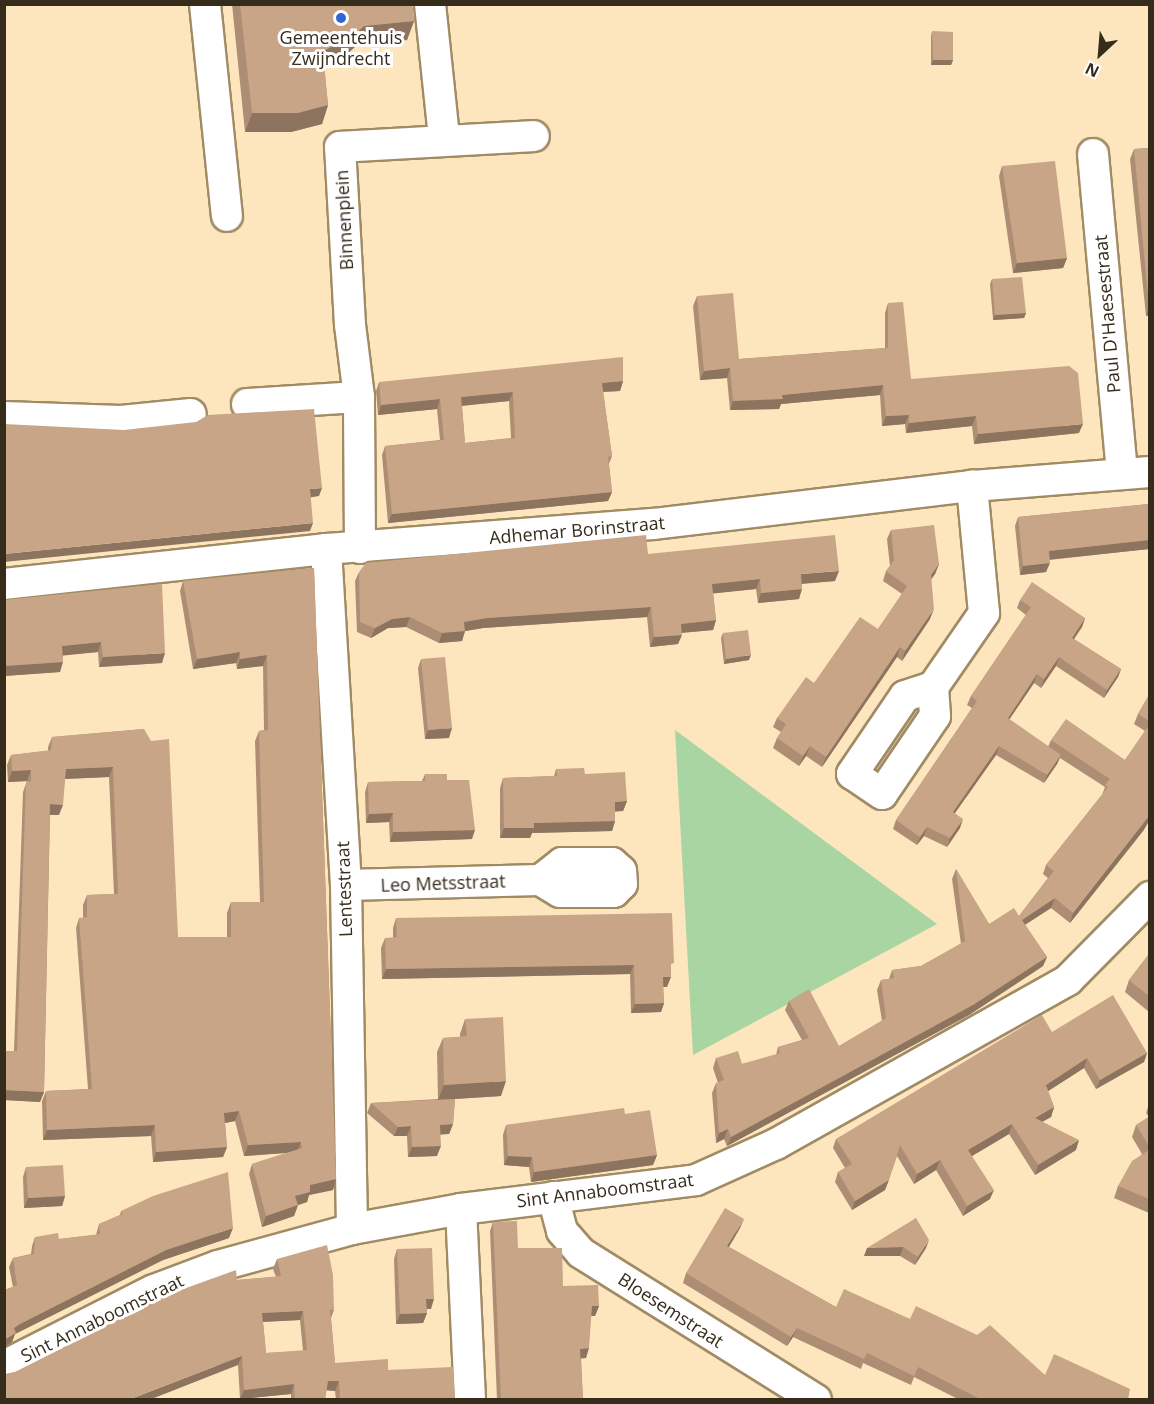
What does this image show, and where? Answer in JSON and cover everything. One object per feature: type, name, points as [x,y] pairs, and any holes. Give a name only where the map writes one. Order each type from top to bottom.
[{"type":"street","points":[[205,4],[227,216]]},
{"type":"street","points":[[430,4],[444,138],[481,140],[534,136]]},
{"type":"street","name":"Binnenplein","points":[[360,548],[358,397],[350,325],[340,147],[444,138]]},
{"type":"street","name":"Paul D'Haesestraat","points":[[1093,154],[1136,473]]},
{"type":"street","points":[[247,404],[358,397]]},
{"type":"street","points":[[4,417],[121,421],[191,414]]},
{"type":"street","name":"Adhemar Borinstraat","points":[[4,584],[326,549],[653,524],[972,486],[1136,473]]},
{"type":"street","points":[[933,687],[984,613],[972,486]]},
{"type":"street","name":"Lentestraat","points":[[326,549],[346,885],[352,1229]]},
{"type":"street","name":"Leo Metsstraat","points":[[346,885],[540,880]]},
{"type":"street","name":"Sint Annaboomstraat","points":[[4,1366],[154,1290],[218,1266],[352,1229],[461,1209],[696,1180],[776,1144],[1068,980],[1149,897]]},
{"type":"street","name":"Bloesemstraat","points":[[553,1197],[562,1231],[581,1253],[816,1400]]},
{"type":"street","points":[[461,1209],[470,1400]]},
{"type":"green space","points":[[675,730],[937,924],[693,1055]]},
{"type":"building","points":[[240,4],[412,4],[414,21],[364,26],[352,37],[323,51],[328,105],[298,113],[252,113]]},
{"type":"building","points":[[932,31],[953,32],[953,60],[933,60]]},
{"type":"building","points":[[1149,148],[1149,306],[1134,149]]},
{"type":"building","points":[[1055,161],[1067,258],[1017,263],[1002,166]]},
{"type":"building","points":[[1022,277],[1026,313],[995,315],[992,279]]},
{"type":"building","points":[[733,293],[739,359],[888,348],[888,303],[903,302],[911,379],[1069,366],[1078,373],[1083,424],[978,434],[976,416],[909,423],[909,415],[886,416],[883,385],[782,395],[783,399],[733,401],[730,368],[704,371],[697,296]]},
{"type":"building","points":[[623,357],[623,381],[602,383],[612,456],[608,457],[612,492],[392,514],[385,446],[444,440],[440,399],[381,405],[379,382]],"holes":[[[513,392],[515,438],[465,443],[461,397]]]},
{"type":"building","points":[[314,409],[322,488],[310,489],[313,523],[4,554],[4,424],[124,430],[196,422],[208,415]]},
{"type":"building","points":[[1149,504],[1149,540],[1049,551],[1050,563],[1023,566],[1018,517]]},
{"type":"building","points":[[934,525],[939,564],[931,575],[934,609],[905,651],[900,647],[826,757],[810,746],[803,756],[777,738],[786,724],[777,718],[806,677],[814,683],[860,617],[878,629],[907,586],[886,571],[894,560],[891,530]]},
{"type":"building","points":[[646,535],[648,554],[835,535],[839,571],[801,574],[802,589],[761,593],[760,579],[712,584],[716,620],[681,624],[682,635],[654,637],[651,607],[487,618],[464,622],[465,631],[442,633],[410,617],[392,619],[375,628],[360,622],[359,572],[366,563]]},
{"type":"building","points":[[314,568],[336,1179],[310,1185],[310,1192],[295,1196],[298,1205],[266,1216],[252,1164],[302,1148],[301,1142],[248,1145],[239,1111],[224,1113],[227,1147],[156,1152],[155,1125],[47,1130],[46,1091],[92,1089],[79,918],[87,917],[87,895],[118,894],[113,767],[66,769],[63,805],[50,804],[44,1092],[4,1090],[4,1051],[17,1051],[26,781],[31,782],[31,770],[12,771],[11,755],[51,750],[52,737],[144,729],[151,741],[169,739],[178,937],[231,937],[231,902],[264,902],[259,731],[268,730],[267,655],[240,659],[240,652],[197,659],[183,581]]},
{"type":"building","points":[[1032,582],[1085,618],[1072,638],[1121,669],[1107,690],[1059,657],[1044,679],[1037,674],[1008,718],[1061,755],[1047,775],[999,746],[953,812],[963,819],[950,838],[927,827],[920,837],[896,820],[977,701],[971,696],[1031,607],[1020,600]]},
{"type":"building","points":[[162,584],[165,653],[103,657],[101,642],[62,646],[63,662],[4,666],[4,600]]},
{"type":"building","points":[[748,630],[751,655],[726,659],[723,633]]},
{"type":"building","points":[[445,657],[452,728],[428,730],[421,659]]},
{"type":"building","points":[[1149,695],[1149,721],[1138,714]]},
{"type":"building","points":[[1066,719],[1125,760],[1149,725],[1149,816],[1073,913],[1055,898],[1022,920],[1047,957],[973,1005],[731,1137],[728,1129],[719,1133],[716,1083],[724,1080],[716,1058],[738,1051],[742,1064],[780,1053],[778,1047],[809,1038],[789,1001],[809,989],[839,1046],[886,1018],[881,980],[894,978],[892,970],[921,966],[965,941],[956,869],[989,924],[1014,908],[1019,916],[1054,871],[1046,865],[1108,787],[1105,785],[1110,779],[1051,740]]},
{"type":"building","points":[[584,768],[585,774],[625,772],[627,801],[615,802],[615,821],[534,823],[534,828],[504,828],[503,778],[557,776],[556,769]]},
{"type":"building","points":[[425,774],[447,774],[447,780],[469,780],[475,830],[393,832],[393,813],[369,814],[368,782],[425,781]]},
{"type":"building","points":[[672,913],[674,963],[671,964],[671,977],[663,977],[664,1003],[635,1004],[634,965],[386,969],[385,938],[397,937],[396,918]]},
{"type":"building","points":[[1149,954],[1149,996],[1129,980]]},
{"type":"building","points":[[1113,995],[1147,1053],[1100,1080],[1087,1058],[1046,1085],[1054,1107],[1035,1118],[1079,1140],[1038,1165],[1012,1124],[968,1150],[994,1190],[967,1206],[940,1160],[917,1174],[900,1145],[889,1180],[855,1201],[838,1172],[852,1164],[836,1139],[1042,1015],[1052,1032]]},
{"type":"building","points":[[503,1017],[506,1081],[444,1085],[443,1038],[467,1036],[465,1019]]},
{"type":"building","points":[[455,1099],[453,1124],[440,1125],[441,1146],[412,1147],[411,1126],[398,1127],[371,1103]]},
{"type":"building","points":[[624,1108],[625,1114],[650,1110],[657,1155],[534,1172],[532,1157],[508,1156],[506,1125]]},
{"type":"building","points":[[1149,1117],[1149,1146],[1136,1125]]},
{"type":"building","points":[[1149,1150],[1149,1199],[1118,1186],[1132,1161]]},
{"type":"building","points":[[63,1165],[65,1196],[28,1198],[26,1167]]},
{"type":"building","points":[[228,1172],[233,1228],[166,1250],[20,1324],[14,1328],[16,1333],[4,1340],[4,1290],[17,1285],[13,1258],[34,1254],[35,1237],[58,1233],[59,1239],[100,1234],[99,1224],[123,1214],[121,1211],[153,1196]]},
{"type":"building","points":[[725,1208],[744,1219],[727,1246],[836,1307],[844,1289],[910,1319],[916,1306],[977,1335],[990,1325],[1045,1375],[1054,1354],[1130,1389],[1128,1400],[982,1400],[918,1367],[914,1376],[867,1353],[864,1359],[797,1328],[791,1337],[686,1273]]},
{"type":"building","points":[[916,1218],[929,1240],[918,1257],[903,1247],[867,1248]]},
{"type":"building","points":[[517,1221],[518,1248],[562,1248],[563,1286],[598,1285],[599,1306],[592,1306],[589,1348],[580,1349],[583,1400],[501,1400],[493,1222]]},
{"type":"building","points":[[327,1245],[333,1275],[334,1310],[330,1310],[335,1363],[388,1359],[388,1370],[453,1367],[455,1400],[340,1400],[339,1381],[328,1381],[325,1400],[295,1400],[294,1384],[244,1390],[242,1356],[128,1400],[4,1400],[4,1373],[15,1372],[164,1296],[236,1270],[237,1280],[281,1276],[277,1259]],"holes":[[[303,1311],[307,1350],[266,1353],[262,1313]]]},
{"type":"building","points":[[432,1248],[434,1299],[426,1299],[427,1313],[400,1314],[397,1249]]},
{"type":"place","name":"Gemeentehuis Zwijndrecht","points":[[341,18]]}]
